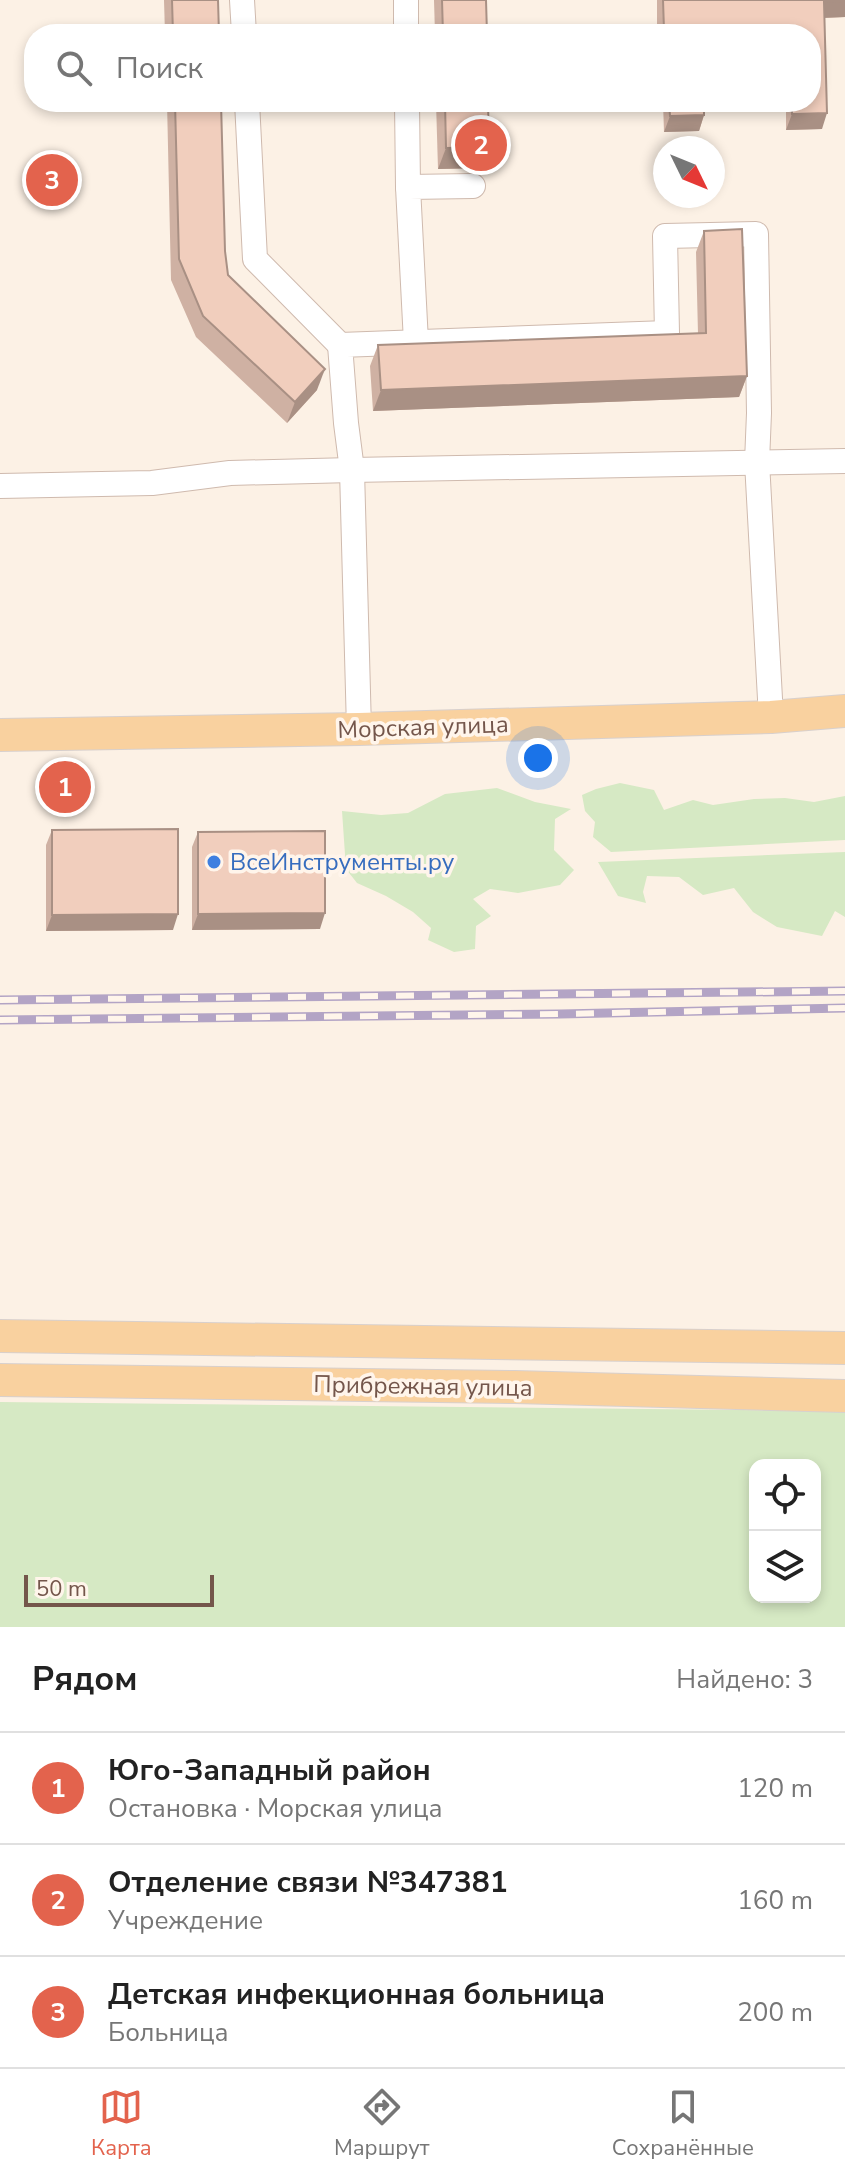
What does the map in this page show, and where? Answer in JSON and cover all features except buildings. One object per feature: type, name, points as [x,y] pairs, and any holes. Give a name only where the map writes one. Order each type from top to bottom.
[{"type":"main road","name":"Морская улица","points":[[0,735],[359,729],[771,717],[845,711]]},
{"type":"main road","name":"Прибрежная улица","points":[[0,1336],[845,1348]]},
{"type":"main road","name":"Прибрежная улица","points":[[0,1380],[500,1387],[845,1396]]},
{"type":"street","points":[[242,0],[243,24]]},
{"type":"street","points":[[406,0],[406,24]]},
{"type":"street","points":[[248,112],[255,259],[340,345],[352,470],[359,729]]},
{"type":"street","points":[[407,112],[416,342]]},
{"type":"street","points":[[408,187],[473,186]]},
{"type":"street","points":[[340,345],[667,333],[665,236],[756,234],[757,462],[771,717]]},
{"type":"street","points":[[0,486],[152,483],[230,473],[845,461]]},
{"type":"green space","points":[[620,783],[654,790],[664,810],[693,800],[713,805],[785,798],[814,802],[845,796],[845,840],[611,852],[593,837],[595,822],[585,811],[582,795]]},
{"type":"green space","points":[[497,788],[535,802],[571,809],[555,819],[554,850],[574,870],[560,885],[518,893],[490,889],[473,899],[491,916],[476,926],[475,949],[454,952],[428,940],[431,928],[413,912],[357,883],[346,869],[342,811],[381,815],[408,813],[445,794]]},
{"type":"green space","points":[[845,852],[845,917],[835,911],[822,936],[777,927],[753,912],[734,888],[703,895],[679,877],[647,876],[643,892],[646,903],[618,896],[598,862]]},
{"type":"green space","points":[[0,1402],[845,1411],[845,1627],[0,1627]]},
{"type":"railway","points":[[0,1000],[845,991]]},
{"type":"railway","points":[[0,1020],[845,1008]]},
{"type":"place","name":"Отделение связи №347381","points":[[481,145]]},
{"type":"place","name":"Детская инфекционная больница","points":[[52,180]]},
{"type":"place","name":"Юго-Западный район","points":[[65,787]]},
{"type":"place","name":"ВсеИнструменты.ру","points":[[214,862]]}]
